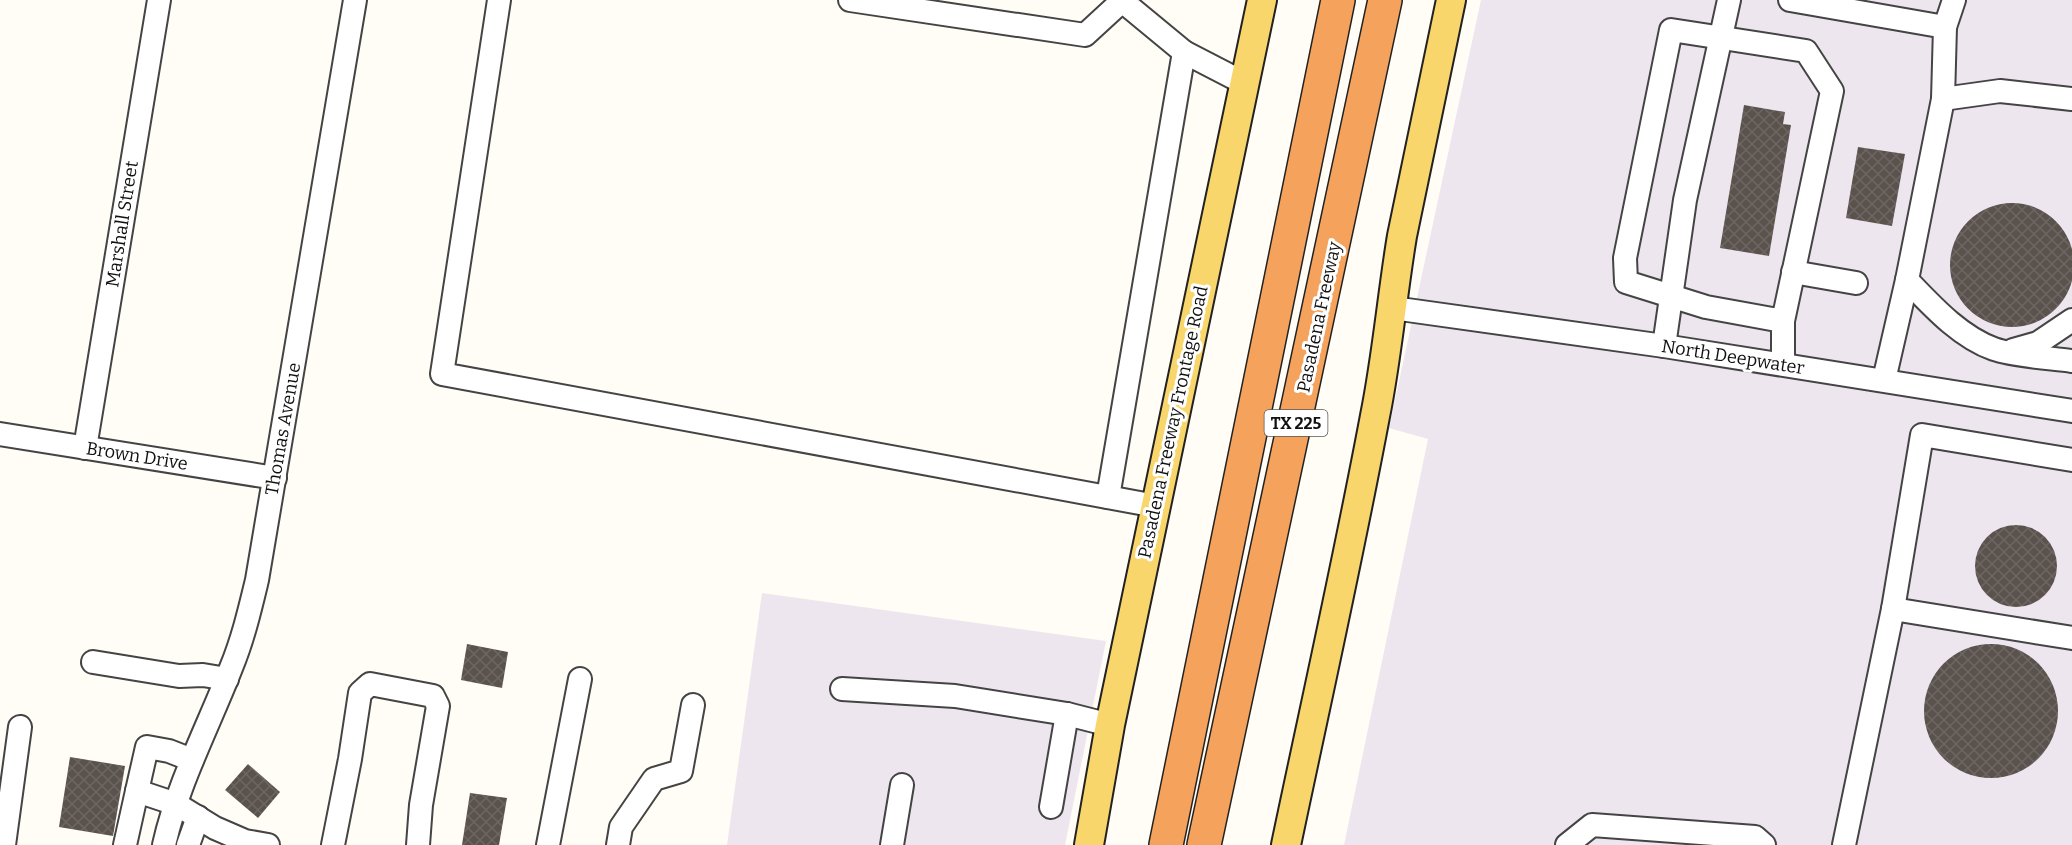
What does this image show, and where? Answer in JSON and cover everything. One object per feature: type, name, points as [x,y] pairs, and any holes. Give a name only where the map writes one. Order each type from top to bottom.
[{"type":"highway","name":"TX 225","points":[[1166,845],[1338,0]]},
{"type":"highway","name":"Pasadena Freeway","points":[[1204,845],[1386,0]]},
{"type":"main road","name":"Pasadena Freeway Frontage Road","points":[[1089,845],[1110,725],[1262,0]]},
{"type":"main road","points":[[1286,845],[1376,415],[1402,236],[1451,0]]},
{"type":"street","name":"Marshall Street","points":[[85,448],[159,0]]},
{"type":"street","name":"Thomas Avenue","points":[[166,844],[176,804],[192,760],[227,679],[252,602],[356,0]]},
{"type":"street","points":[[499,0],[442,374],[1156,506]]},
{"type":"street","points":[[850,0],[1085,35],[1122,0],[1184,52],[1244,83]]},
{"type":"street","points":[[1664,346],[1685,200],[1729,0]]},
{"type":"street","points":[[1790,0],[1945,27]]},
{"type":"street","points":[[1884,380],[1907,280],[1943,99],[1945,27],[1954,0]]},
{"type":"street","points":[[1783,321],[1706,307],[1626,282],[1625,258],[1671,30],[1806,51],[1832,91],[1783,321],[1783,364]]},
{"type":"street","points":[[1108,497],[1184,52]]},
{"type":"street","points":[[1943,99],[2000,91],[2072,99]]},
{"type":"street","points":[[1793,272],[1856,284]]},
{"type":"street","points":[[1907,280],[1934,309],[1973,339],[1995,350],[2072,362]]},
{"type":"street","name":"North Deepwater","points":[[1393,308],[1783,364],[2072,411]]},
{"type":"street","points":[[2008,352],[2038,343],[2072,320]]},
{"type":"street","name":"Brown Drive","points":[[0,434],[275,478]]},
{"type":"street","points":[[1844,845],[1893,609],[1922,435],[2072,460]]},
{"type":"street","points":[[1893,609],[2072,638]]},
{"type":"street","points":[[93,662],[179,676],[203,675],[227,679]]},
{"type":"street","points":[[548,845],[580,679]]},
{"type":"street","points":[[333,845],[360,693],[370,684],[433,696],[438,706],[421,805],[418,845]]},
{"type":"street","points":[[842,689],[955,696],[1067,714],[1110,725]]},
{"type":"street","points":[[618,845],[621,827],[654,778],[681,771],[693,705]]},
{"type":"street","points":[[1051,807],[1067,714]]},
{"type":"street","points":[[4,845],[20,727]]},
{"type":"street","points":[[125,845],[147,747],[169,751],[192,760]]},
{"type":"street","points":[[892,845],[902,785]]},
{"type":"street","points":[[137,791],[176,804],[215,828],[245,841],[268,845]]},
{"type":"street","points":[[188,845],[198,817]]},
{"type":"street","points":[[1567,845],[1592,825],[1755,837],[1764,845]]},
{"type":"shaded area","points":[[1481,0],[2072,0],[2072,845],[1344,845],[1428,439],[1389,428]]},
{"type":"shaded area","points":[[762,593],[1106,641],[1065,845],[727,845]]},
{"type":"building","points":[[1744,105],[1785,112],[1783,124],[1791,125],[1769,256],[1720,248]]},
{"type":"building","points":[[1858,147],[1905,154],[1892,226],[1846,218]]},
{"type":"building","points":[[2012,203],[2036,207],[2056,221],[2070,241],[2074,265],[2070,289],[2056,309],[2036,323],[2012,327],[1988,323],[1968,309],[1954,289],[1950,265],[1954,241],[1968,221],[1988,207]]},
{"type":"building","points":[[2016,525],[2032,528],[2045,537],[2054,550],[2057,566],[2054,582],[2045,595],[2032,604],[2016,607],[2000,604],[1987,595],[1978,582],[1975,566],[1978,550],[1987,537],[2000,528]]},
{"type":"building","points":[[467,644],[508,652],[502,688],[461,680]]},
{"type":"building","points":[[1991,644],[2017,649],[2039,663],[2053,685],[2058,711],[2053,737],[2039,759],[2017,773],[1991,778],[1965,773],[1943,759],[1929,737],[1924,711],[1929,685],[1943,663],[1965,649]]},
{"type":"building","points":[[70,757],[125,766],[113,836],[59,827]]},
{"type":"building","points":[[248,764],[280,792],[258,818],[225,790]]},
{"type":"building","points":[[470,793],[507,798],[499,845],[462,845]]}]
